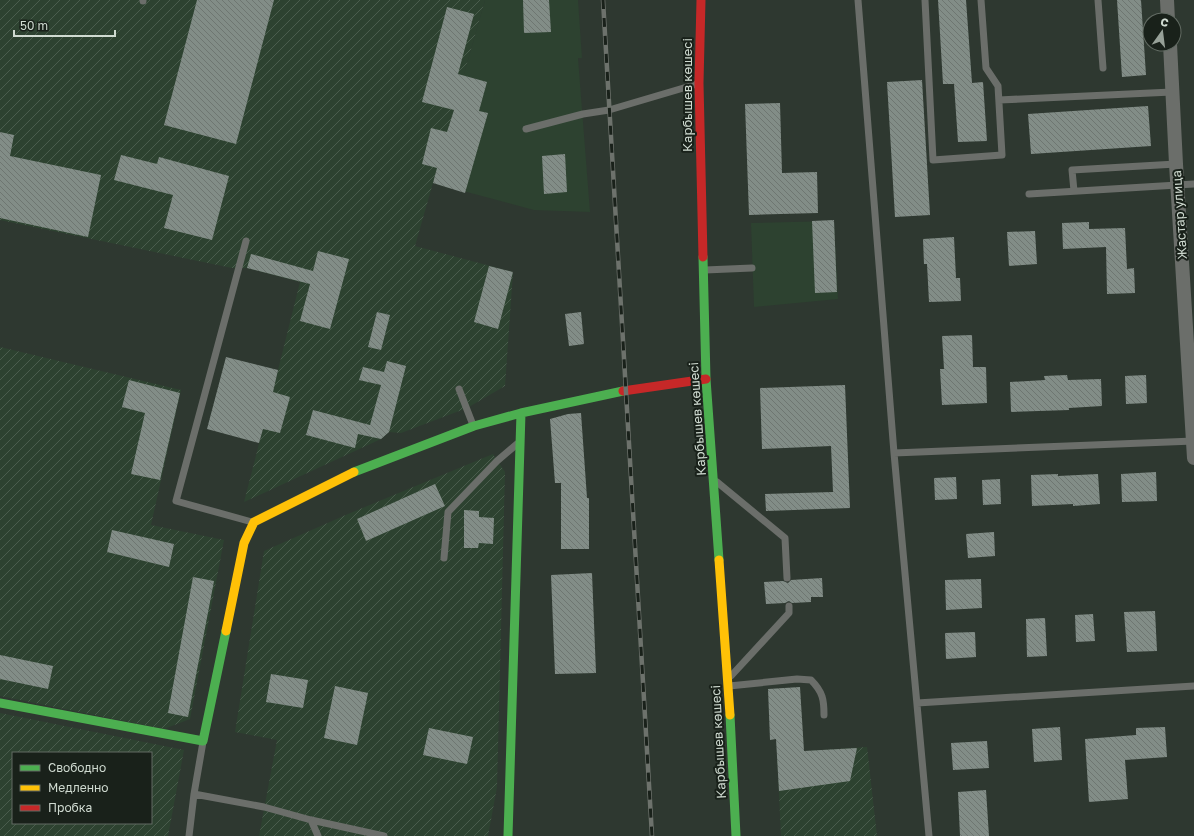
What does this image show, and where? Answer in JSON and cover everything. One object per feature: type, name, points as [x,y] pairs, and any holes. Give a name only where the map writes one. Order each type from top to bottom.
[{"type":"street","name":"Карбышев көшесі","points":[[701,0],[699,83],[702,270],[706,379],[728,682],[736,836]]},
{"type":"street","points":[[1167,0],[1168,12]]},
{"type":"street","name":"Жастар улица","points":[[1170,52],[1194,458]]},
{"type":"street","points":[[0,703],[203,742],[244,543],[254,522],[347,475],[474,426],[521,413],[626,390],[706,379]]},
{"type":"street","points":[[508,836],[521,413]]},
{"type":"lane","points":[[858,0],[894,453],[929,836]]},
{"type":"lane","points":[[925,0],[933,160],[1002,155],[998,86],[986,68],[981,0]]},
{"type":"lane","points":[[1098,0],[1103,68]]},
{"type":"lane","points":[[526,129],[583,114],[609,110],[699,83]]},
{"type":"lane","points":[[999,100],[1172,92]]},
{"type":"lane","points":[[1074,191],[1072,170],[1176,164]]},
{"type":"lane","points":[[1029,194],[1194,184]]},
{"type":"lane","points":[[246,241],[176,501],[254,522]]},
{"type":"lane","points":[[702,270],[752,268]]},
{"type":"lane","points":[[459,389],[474,426]]},
{"type":"lane","points":[[894,453],[1194,441]]},
{"type":"lane","points":[[444,558],[448,512],[497,461],[520,442]]},
{"type":"lane","points":[[714,479],[785,538],[787,578]]},
{"type":"lane","points":[[728,682],[789,613],[789,606]]},
{"type":"lane","points":[[728,682],[797,679],[811,680],[818,687],[824,701],[824,716]]},
{"type":"lane","points":[[917,703],[1194,686]]},
{"type":"lane","points":[[189,836],[194,794],[203,742]]},
{"type":"lane","points":[[194,794],[264,807],[311,820],[384,836]]},
{"type":"lane","points":[[311,820],[318,836]]},
{"type":"shaded area","points":[[0,0],[485,0],[415,246],[513,272],[505,386],[467,408],[401,433],[389,432],[381,439],[244,502],[300,282],[247,268],[232,268],[0,220]]},
{"type":"shaded area","points":[[485,0],[578,0],[582,58],[578,58],[590,212],[534,210],[433,183]]},
{"type":"shaded area","points":[[834,221],[838,299],[754,307],[751,223]]},
{"type":"shaded area","points":[[0,347],[181,390],[151,525],[224,540],[190,719],[164,729],[0,696]]},
{"type":"shaded area","points":[[493,454],[505,472],[497,787],[488,836],[259,836],[277,740],[235,732],[264,551],[348,514]]},
{"type":"shaded area","points":[[0,713],[184,750],[168,836],[0,836]]},
{"type":"shaded area","points":[[867,747],[877,836],[781,836],[777,753]]},
{"type":"building","points":[[197,0],[274,0],[236,144],[164,125]]},
{"type":"building","points":[[523,0],[549,0],[551,32],[524,33]]},
{"type":"building","points":[[938,0],[966,0],[972,83],[983,82],[987,141],[958,142],[954,84],[943,84]]},
{"type":"building","points":[[1117,0],[1141,0],[1142,52],[1144,52],[1146,75],[1122,77]]},
{"type":"building","points":[[447,7],[474,14],[458,74],[487,82],[479,111],[488,113],[465,193],[433,183],[437,168],[422,164],[431,128],[447,132],[454,110],[422,102]]},
{"type":"building","points":[[922,80],[930,215],[895,217],[887,82]]},
{"type":"building","points":[[780,103],[782,173],[817,172],[818,213],[749,215],[745,104]]},
{"type":"building","points":[[1148,106],[1151,146],[1031,154],[1028,114]]},
{"type":"building","points":[[0,132],[14,135],[10,156],[101,175],[88,237],[0,218]]},
{"type":"building","points":[[565,154],[567,192],[544,194],[542,156]]},
{"type":"building","points":[[121,155],[157,164],[159,157],[229,176],[212,240],[164,228],[173,195],[114,180]]},
{"type":"building","points":[[834,220],[837,292],[815,293],[812,221]]},
{"type":"building","points":[[1089,222],[1089,229],[1125,228],[1127,269],[1134,268],[1135,293],[1107,294],[1106,247],[1063,249],[1062,223]]},
{"type":"building","points":[[1035,231],[1037,264],[1009,266],[1007,232]]},
{"type":"building","points":[[954,237],[956,278],[960,278],[961,301],[929,302],[927,264],[924,264],[923,239]]},
{"type":"building","points":[[318,251],[349,259],[330,329],[300,321],[310,284],[247,268],[251,254],[313,271]]},
{"type":"building","points":[[489,266],[513,272],[498,329],[474,322]]},
{"type":"building","points":[[377,312],[390,315],[381,350],[368,347]]},
{"type":"building","points":[[581,312],[584,344],[569,346],[565,314]]},
{"type":"building","points":[[972,335],[973,367],[986,367],[987,403],[942,405],[940,369],[944,369],[942,336]]},
{"type":"building","points":[[226,357],[278,370],[273,392],[290,397],[280,433],[263,429],[259,443],[207,429]]},
{"type":"building","points":[[387,361],[406,366],[389,432],[381,439],[358,434],[355,448],[306,435],[313,410],[370,425],[381,385],[359,380],[363,367],[384,372]]},
{"type":"building","points":[[1067,375],[1068,380],[1101,379],[1102,406],[1069,408],[1069,410],[1011,412],[1010,382],[1045,380],[1044,376]]},
{"type":"building","points":[[1146,375],[1147,403],[1126,404],[1125,376]]},
{"type":"building","points":[[129,380],[180,393],[160,480],[131,474],[145,413],[122,407]]},
{"type":"building","points":[[845,385],[850,508],[766,511],[765,494],[833,492],[831,446],[762,449],[760,388]]},
{"type":"building","points":[[581,413],[587,498],[589,498],[589,549],[561,549],[561,483],[555,483],[550,419],[568,414]]},
{"type":"building","points":[[1156,472],[1157,501],[1122,502],[1121,474]]},
{"type":"building","points":[[1058,474],[1058,476],[1098,474],[1100,504],[1073,506],[1073,504],[1032,506],[1031,475]]},
{"type":"building","points":[[956,477],[957,499],[935,500],[934,478]]},
{"type":"building","points":[[1000,479],[1001,504],[983,505],[982,480]]},
{"type":"building","points":[[435,484],[445,506],[366,541],[357,519]]},
{"type":"building","points":[[464,510],[479,511],[479,517],[494,518],[493,544],[479,543],[478,548],[464,548]]},
{"type":"building","points":[[112,530],[174,544],[169,567],[107,552]]},
{"type":"building","points":[[994,532],[995,556],[968,558],[966,534]]},
{"type":"building","points":[[592,573],[596,673],[555,674],[551,575]]},
{"type":"building","points":[[193,577],[214,581],[188,717],[168,713]]},
{"type":"building","points":[[822,578],[823,597],[811,597],[811,602],[792,603],[789,601],[785,603],[766,604],[764,582],[783,581],[788,583],[791,580]]},
{"type":"building","points":[[981,579],[982,608],[946,610],[945,580]]},
{"type":"building","points":[[1155,611],[1157,651],[1127,652],[1124,612]]},
{"type":"building","points":[[1093,614],[1095,641],[1076,642],[1075,615]]},
{"type":"building","points":[[1045,618],[1047,656],[1027,657],[1026,619]]},
{"type":"building","points":[[975,632],[976,657],[946,659],[945,633]]},
{"type":"building","points":[[0,655],[53,666],[48,689],[0,679]]},
{"type":"building","points":[[271,674],[308,680],[303,708],[266,702]]},
{"type":"building","points":[[335,686],[368,693],[357,745],[324,738]]},
{"type":"building","points":[[800,687],[804,751],[857,748],[850,781],[779,791],[776,739],[770,740],[768,689]]},
{"type":"building","points":[[1060,727],[1062,760],[1034,762],[1032,729]]},
{"type":"building","points":[[1165,727],[1167,757],[1125,760],[1128,799],[1089,802],[1085,739],[1136,735],[1136,728]]},
{"type":"building","points":[[429,728],[473,737],[467,764],[423,755]]},
{"type":"building","points":[[987,741],[989,768],[953,770],[951,743]]},
{"type":"building","points":[[986,790],[989,836],[960,836],[958,792]]},
{"type":"railway","points":[[603,0],[652,836]]},
{"type":"traffic: fast","points":[[703,257],[706,379],[719,560]]},
{"type":"traffic: fast","points":[[354,472],[474,426],[521,413],[623,391]]},
{"type":"traffic: fast","points":[[508,836],[521,413]]},
{"type":"traffic: fast","points":[[0,703],[203,741],[226,631]]},
{"type":"traffic: fast","points":[[730,715],[736,836]]},
{"type":"traffic: slow","points":[[226,631],[244,543],[254,522],[354,472]]},
{"type":"traffic: slow","points":[[719,560],[730,715]]},
{"type":"traffic: jam","points":[[701,0],[699,83],[703,257]]},
{"type":"traffic: jam","points":[[623,391],[706,379]]}]
